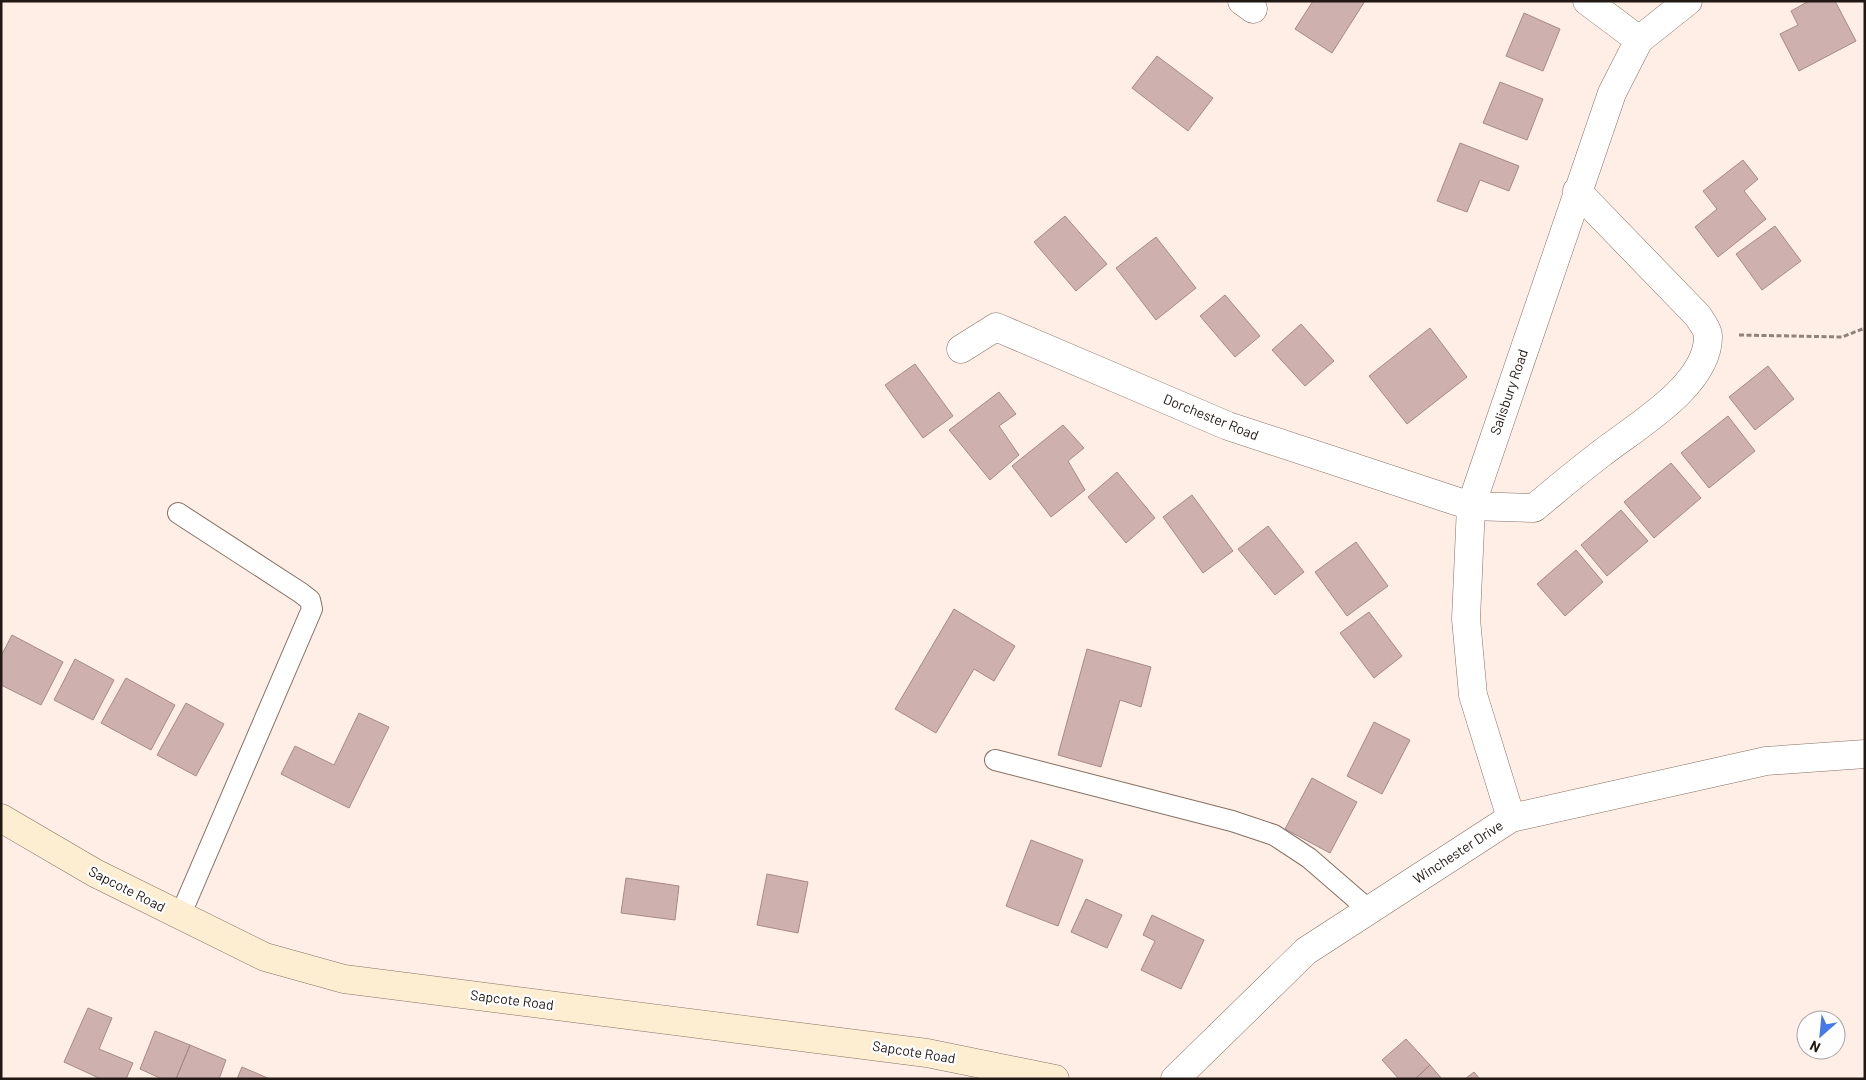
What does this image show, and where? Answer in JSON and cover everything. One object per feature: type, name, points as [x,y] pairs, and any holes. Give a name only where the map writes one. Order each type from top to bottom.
[{"type":"main road","name":"Sapcote Road","points":[[1,818],[96,873],[265,957],[344,978],[927,1052],[1055,1079]]},
{"type":"street","points":[[1587,1],[1639,40]]},
{"type":"street","name":"Salisbury Road","points":[[1511,818],[1472,695],[1466,619],[1471,506],[1612,93],[1639,40],[1688,1]]},
{"type":"street","points":[[1471,506],[1534,508],[1609,448],[1661,412],[1687,384],[1704,358],[1708,335],[1698,316],[1577,191]]},
{"type":"street","name":"Dorchester Road","points":[[961,349],[996,327],[1228,426],[1471,506]]},
{"type":"street","name":"Winchester Drive","points":[[1175,1079],[1306,952],[1511,818],[1766,761],[1865,754]]},
{"type":"lane","points":[[178,513],[301,593],[310,600],[312,609],[180,916]]},
{"type":"lane","points":[[995,760],[1232,821],[1274,835],[1309,858],[1369,910]]},
{"type":"path","points":[[1708,335],[1842,337],[1865,328]]},
{"type":"building","points":[[1313,1],[1365,1],[1332,53],[1295,29]]},
{"type":"building","points":[[1809,1],[1835,1],[1856,41],[1799,71],[1780,34],[1798,25],[1791,11]]},
{"type":"building","points":[[1524,13],[1560,29],[1543,71],[1506,56]]},
{"type":"building","points":[[1157,56],[1213,98],[1188,131],[1132,88]]},
{"type":"building","points":[[1500,82],[1543,99],[1527,140],[1483,123]]},
{"type":"building","points":[[1460,143],[1519,166],[1509,191],[1480,180],[1467,212],[1437,201]]},
{"type":"building","points":[[1743,160],[1758,179],[1744,191],[1766,219],[1718,257],[1695,227],[1717,209],[1703,191]]},
{"type":"building","points":[[1065,216],[1107,264],[1076,291],[1034,242]]},
{"type":"building","points":[[1775,226],[1801,261],[1762,290],[1736,254]]},
{"type":"building","points":[[1156,237],[1196,288],[1156,320],[1116,268]]},
{"type":"building","points":[[1225,295],[1260,336],[1235,357],[1200,316]]},
{"type":"building","points":[[1301,324],[1334,361],[1305,386],[1272,350]]},
{"type":"building","points":[[1430,328],[1467,377],[1407,424],[1369,376]]},
{"type":"building","points":[[915,364],[953,416],[923,438],[885,385]]},
{"type":"building","points":[[1768,366],[1794,399],[1755,430],[1729,397]]},
{"type":"building","points":[[999,392],[1016,414],[999,426],[1019,455],[990,480],[949,430]]},
{"type":"building","points":[[1728,416],[1755,451],[1709,488],[1681,453]]},
{"type":"building","points":[[1063,425],[1084,448],[1068,461],[1085,490],[1051,517],[1012,466]]},
{"type":"building","points":[[1671,463],[1701,498],[1654,538],[1624,502]]},
{"type":"building","points":[[1117,472],[1155,518],[1126,543],[1088,497]]},
{"type":"building","points":[[1192,495],[1233,551],[1203,573],[1163,517]]},
{"type":"building","points":[[1621,510],[1648,541],[1607,576],[1581,545]]},
{"type":"building","points":[[1268,526],[1304,572],[1275,595],[1238,549]]},
{"type":"building","points":[[1356,542],[1388,586],[1347,616],[1315,572]]},
{"type":"building","points":[[1576,550],[1603,582],[1565,616],[1537,584]]},
{"type":"building","points":[[954,609],[1015,646],[994,681],[974,669],[936,733],[895,709]]},
{"type":"building","points":[[1369,612],[1402,656],[1374,678],[1340,633]]},
{"type":"building","points":[[12,635],[63,662],[41,705],[1,685],[1,656]]},
{"type":"building","points":[[1087,649],[1151,667],[1141,707],[1120,700],[1101,767],[1058,755]]},
{"type":"building","points":[[75,659],[114,680],[93,720],[54,700]]},
{"type":"building","points":[[126,678],[175,705],[151,750],[101,723]]},
{"type":"building","points":[[186,703],[224,724],[196,776],[157,755]]},
{"type":"building","points":[[359,713],[389,727],[349,808],[281,774],[295,746],[334,765]]},
{"type":"building","points":[[1374,722],[1410,740],[1382,794],[1347,776]]},
{"type":"building","points":[[1312,778],[1357,802],[1330,853],[1285,829]]},
{"type":"building","points":[[1031,840],[1083,860],[1058,926],[1006,906]]},
{"type":"building","points":[[767,874],[808,882],[798,933],[757,925]]},
{"type":"building","points":[[626,878],[679,886],[675,920],[621,913]]},
{"type":"building","points":[[1086,899],[1122,915],[1107,948],[1071,932]]},
{"type":"building","points":[[1152,915],[1204,940],[1181,989],[1141,970],[1155,941],[1143,935]]},
{"type":"building","points":[[88,1008],[112,1018],[99,1049],[133,1063],[126,1079],[101,1079],[64,1062]]},
{"type":"building","points":[[155,1031],[190,1045],[176,1079],[162,1079],[140,1069]]},
{"type":"building","points":[[1406,1039],[1430,1065],[1415,1079],[1399,1079],[1382,1060]]},
{"type":"building","points":[[190,1045],[226,1060],[219,1079],[176,1079]]},
{"type":"building","points":[[1430,1065],[1442,1079],[1415,1079]]},
{"type":"building","points":[[242,1067],[270,1079],[237,1079]]},
{"type":"building","points":[[1474,1072],[1480,1079],[1465,1079]]}]
